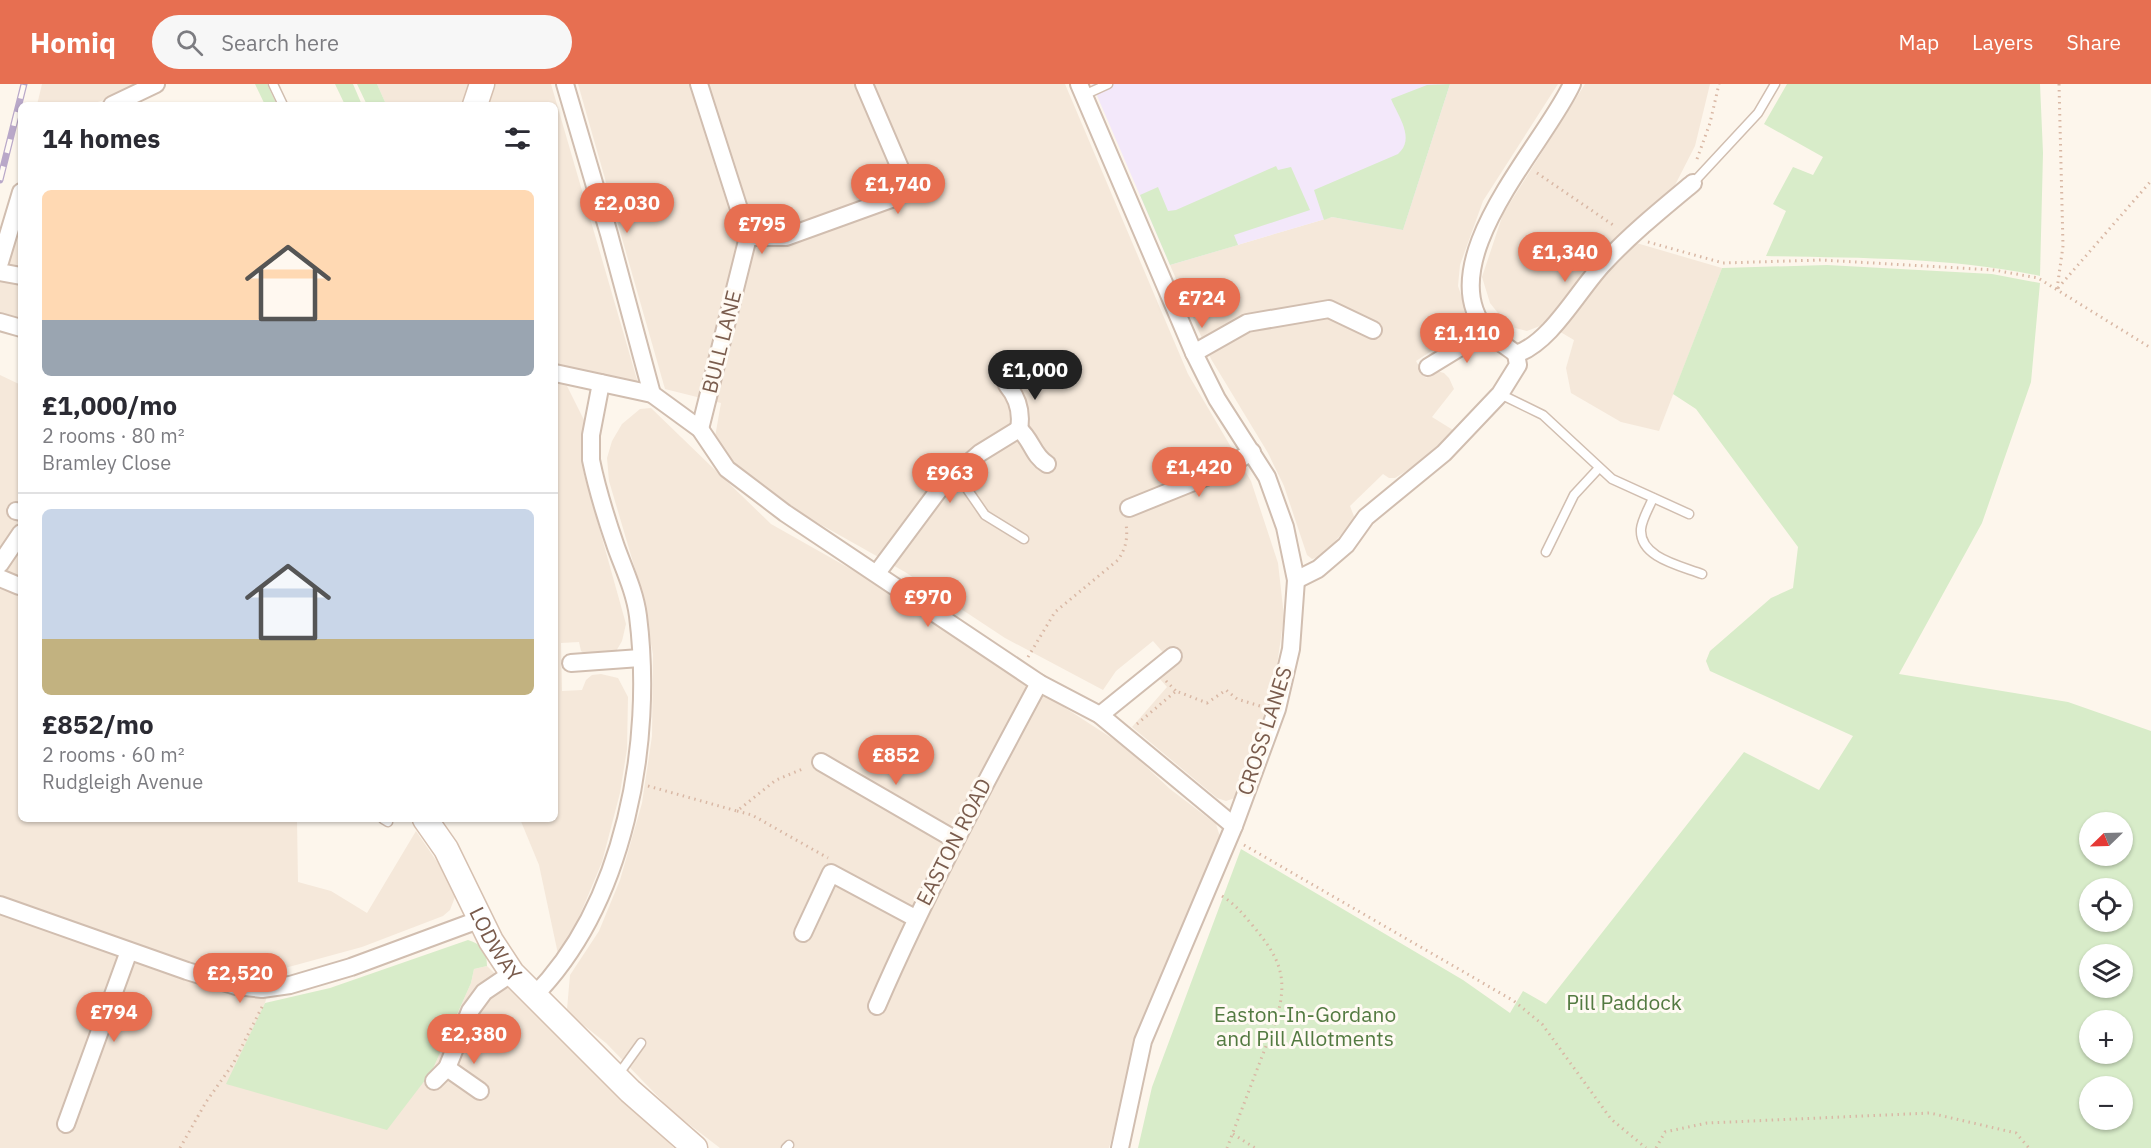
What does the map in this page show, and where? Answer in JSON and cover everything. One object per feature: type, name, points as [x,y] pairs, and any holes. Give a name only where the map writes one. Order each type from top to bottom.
[{"type":"street","points":[[476,102],[482,84]]},
{"type":"street","points":[[565,84],[609,234],[652,394]]},
{"type":"street","points":[[699,84],[748,237],[786,237],[894,198],[906,182],[864,84]]},
{"type":"street","points":[[1296,580],[1318,569],[1346,544],[1366,517],[1444,453],[1500,394],[1518,365],[1516,354],[1487,331],[1474,305],[1470,290],[1472,272],[1487,225],[1503,190],[1572,84]]},
{"type":"street","points":[[118,102],[148,86]]},
{"type":"street","name":"CROSS LANES","points":[[1081,89],[1194,353],[1216,399],[1267,477],[1285,527],[1296,580],[1291,649],[1277,709],[1231,831],[1143,1041],[1120,1148]]},
{"type":"street","points":[[1516,354],[1534,345],[1603,264],[1693,175]]},
{"type":"street","points":[[0,262],[18,202]]},
{"type":"street","name":"BULL LANE","points":[[700,429],[748,237]]},
{"type":"street","points":[[0,272],[18,275]]},
{"type":"street","points":[[1194,353],[1247,323],[1329,309],[1373,330]]},
{"type":"street","points":[[0,322],[18,327]]},
{"type":"street","points":[[1428,367],[1487,331]]},
{"type":"street","points":[[558,374],[652,394],[700,429],[727,470],[785,513],[1039,683],[1100,715],[1231,831]]},
{"type":"street","points":[[533,997],[557,973],[578,943],[596,907],[614,861],[637,774],[640,658],[638,614],[591,460],[591,435],[601,383]]},
{"type":"street","points":[[877,573],[941,487],[980,453],[1019,429],[1021,418],[1017,400],[1007,385]]},
{"type":"street","points":[[1019,429],[1030,441],[1037,457],[1047,464]]},
{"type":"street","points":[[1129,508],[1211,475],[1252,452]]},
{"type":"street","points":[[0,564],[18,537]]},
{"type":"street","points":[[0,578],[18,586]]},
{"type":"street","points":[[1100,715],[1173,656]]},
{"type":"street","points":[[571,663],[640,658]]},
{"type":"street","name":"EASTON ROAD","points":[[877,1006],[915,918],[954,839],[1039,683]]},
{"type":"street","points":[[821,762],[954,839]]},
{"type":"street","name":"LODWAY","points":[[427,822],[446,849],[481,919],[512,973],[533,997],[616,1077],[694,1148]]},
{"type":"street","points":[[803,933],[831,873],[915,918]]},
{"type":"street","points":[[0,904],[129,951],[236,986],[272,988],[351,967],[481,919]]},
{"type":"street","points":[[66,1124],[129,951]]},
{"type":"street","points":[[434,1082],[447,1068],[470,1011],[484,992],[512,973]]},
{"type":"street","points":[[447,1068],[480,1091]]},
{"type":"lane","points":[[273,84],[282,102]]},
{"type":"lane","points":[[1081,89],[1108,84]]},
{"type":"lane","points":[[1693,175],[1758,112],[1775,84]]},
{"type":"lane","points":[[1500,394],[1543,415],[1612,479],[1689,514]]},
{"type":"lane","points":[[1546,552],[1574,495],[1599,468]]},
{"type":"lane","points":[[956,473],[985,515],[1024,538]]},
{"type":"lane","points":[[1653,498],[1641,530],[1646,546],[1658,556],[1702,574]]},
{"type":"lane","points":[[616,1077],[641,1043]]},
{"type":"path","points":[[1693,175],[1710,123],[1719,84]]},
{"type":"path","points":[[2057,289],[2063,246],[2060,84]]},
{"type":"path","points":[[1522,163],[1629,237],[1723,263],[1821,260],[1994,270],[2037,279],[2057,289],[2151,348]]},
{"type":"path","points":[[2057,289],[2151,181]]},
{"type":"path","points":[[1022,670],[1038,637],[1055,612],[1103,574],[1124,551],[1129,508]]},
{"type":"path","points":[[1124,735],[1176,691],[1207,703],[1226,690],[1237,699],[1277,709]]},
{"type":"path","points":[[736,811],[776,780],[821,762]]},
{"type":"path","points":[[637,774],[649,787],[752,815],[831,860]]},
{"type":"path","points":[[1231,831],[1514,1001],[1542,1024],[1611,1119],[1646,1148]]},
{"type":"path","points":[[1208,887],[1235,905],[1256,930],[1276,956],[1282,977],[1282,999],[1276,1020],[1227,1148]]},
{"type":"path","points":[[180,1148],[206,1102],[233,1064],[272,988]]},
{"type":"path","points":[[1656,1148],[1665,1132],[1707,1123],[1930,1113],[2016,1133],[2029,1148]]},
{"type":"path","points":[[1233,1134],[1255,1148]]},
{"type":"shaded area","points":[[42,84],[133,84],[121,95],[98,102],[38,102]]},
{"type":"shaded area","points":[[377,84],[472,84],[466,102],[385,102]]},
{"type":"shaded area","points":[[492,84],[551,84],[556,102],[486,102]]},
{"type":"shaded area","points":[[578,84],[1065,84],[1188,374],[1251,481],[1278,563],[1284,616],[1272,701],[1235,798],[1226,801],[1217,798],[1132,727],[1167,687],[1159,678],[1174,665],[1153,641],[1116,671],[1103,690],[1005,638],[905,572],[809,518],[738,467],[716,445],[715,437],[721,403],[665,389]]},
{"type":"shaded area","points":[[1092,84],[1450,84],[1403,230],[1332,217],[1170,265]]},
{"type":"shaded area","points":[[1450,84],[1558,84],[1483,201],[1460,265],[1458,286],[1469,318],[1468,327],[1416,361],[1426,378],[1437,371],[1449,378],[1454,389],[1432,417],[1453,430],[1422,461],[1395,478],[1389,478],[1383,474],[1350,506],[1355,519],[1322,556],[1312,559],[1307,555],[1284,486],[1268,453],[1211,359],[1170,265],[1332,217],[1403,229]]},
{"type":"shaded area","points":[[1585,84],[1710,84],[1695,146],[1673,189],[1619,238],[1545,324],[1527,331],[1515,328],[1502,318],[1490,303],[1482,277],[1503,214]]},
{"type":"shaded area","points":[[558,108],[638,383],[558,365]]},
{"type":"shaded area","points":[[18,216],[18,320],[0,315],[0,276]]},
{"type":"shaded area","points":[[1633,242],[1722,268],[1659,431],[1621,422],[1571,393],[1566,368],[1574,340],[1557,330]]},
{"type":"shaded area","points":[[0,375],[18,384],[18,822],[297,822],[298,882],[331,891],[367,913],[416,831],[455,888],[455,897],[450,910],[443,916],[362,947],[274,971],[265,1003],[227,1084],[432,1071],[471,983],[474,969],[487,966],[674,1148],[0,1148]]},
{"type":"shaded area","points":[[558,384],[567,386],[585,422],[583,470],[626,624],[622,641],[615,653],[589,656],[581,651],[579,642],[561,643],[562,691],[582,690],[586,680],[592,675],[601,674],[618,678],[628,697],[627,749],[620,793],[602,862],[577,922],[558,954],[539,865],[521,822],[558,822]]},
{"type":"shaded area","points":[[651,408],[771,524],[856,572],[1124,746],[1170,789],[1216,824],[1221,840],[1140,1038],[1109,1148],[720,1148],[673,1112],[606,1043],[567,1009],[570,975],[599,931],[620,880],[642,803],[652,736],[653,654],[638,579],[609,481],[607,458],[612,441],[622,424],[640,409]]},
{"type":"green space","points":[[255,84],[267,84],[276,102],[264,102]]},
{"type":"green space","points":[[335,84],[353,84],[361,102],[344,102]]},
{"type":"green space","points":[[357,84],[377,84],[385,102],[366,102]]},
{"type":"green space","points":[[1450,84],[1403,230],[1332,217],[1324,220],[1314,190],[1398,154],[1403,148],[1406,134],[1391,99],[1427,85]]},
{"type":"green space","points":[[1787,84],[2040,84],[2043,153],[2040,276],[1938,262],[1766,256],[1786,211],[1773,204],[1793,167],[1813,175],[1823,157],[1764,124]]},
{"type":"green space","points":[[1276,166],[1278,170],[1291,167],[1310,210],[1234,235],[1238,245],[1170,265],[1140,195],[1158,187],[1168,211],[1176,210]]},
{"type":"green space","points":[[1827,265],[1992,274],[2040,283],[2031,382],[1982,523],[1899,674],[2068,702],[2151,731],[2151,1148],[1138,1148],[1152,1087],[1241,849],[1463,980],[1510,1013],[1523,991],[1546,1004],[1744,752],[1819,790],[1853,736],[1710,671],[1706,661],[1710,651],[1771,598],[1793,588],[1798,547],[1696,409],[1673,394],[1722,268]]},
{"type":"green space","points":[[468,940],[483,949],[487,966],[474,969],[471,983],[432,1071],[387,1130],[226,1084],[265,1003],[330,988]]},
{"type":"railway","points":[[20,102],[24,84]]},
{"type":"railway","points":[[0,180],[18,108]]},
{"type":"park label","name":"Pill Paddock","points":[[1624,1003]]},
{"type":"park label","name":"Easton-In-Gordano and Pill Allotments","points":[[1305,1027]]}]
